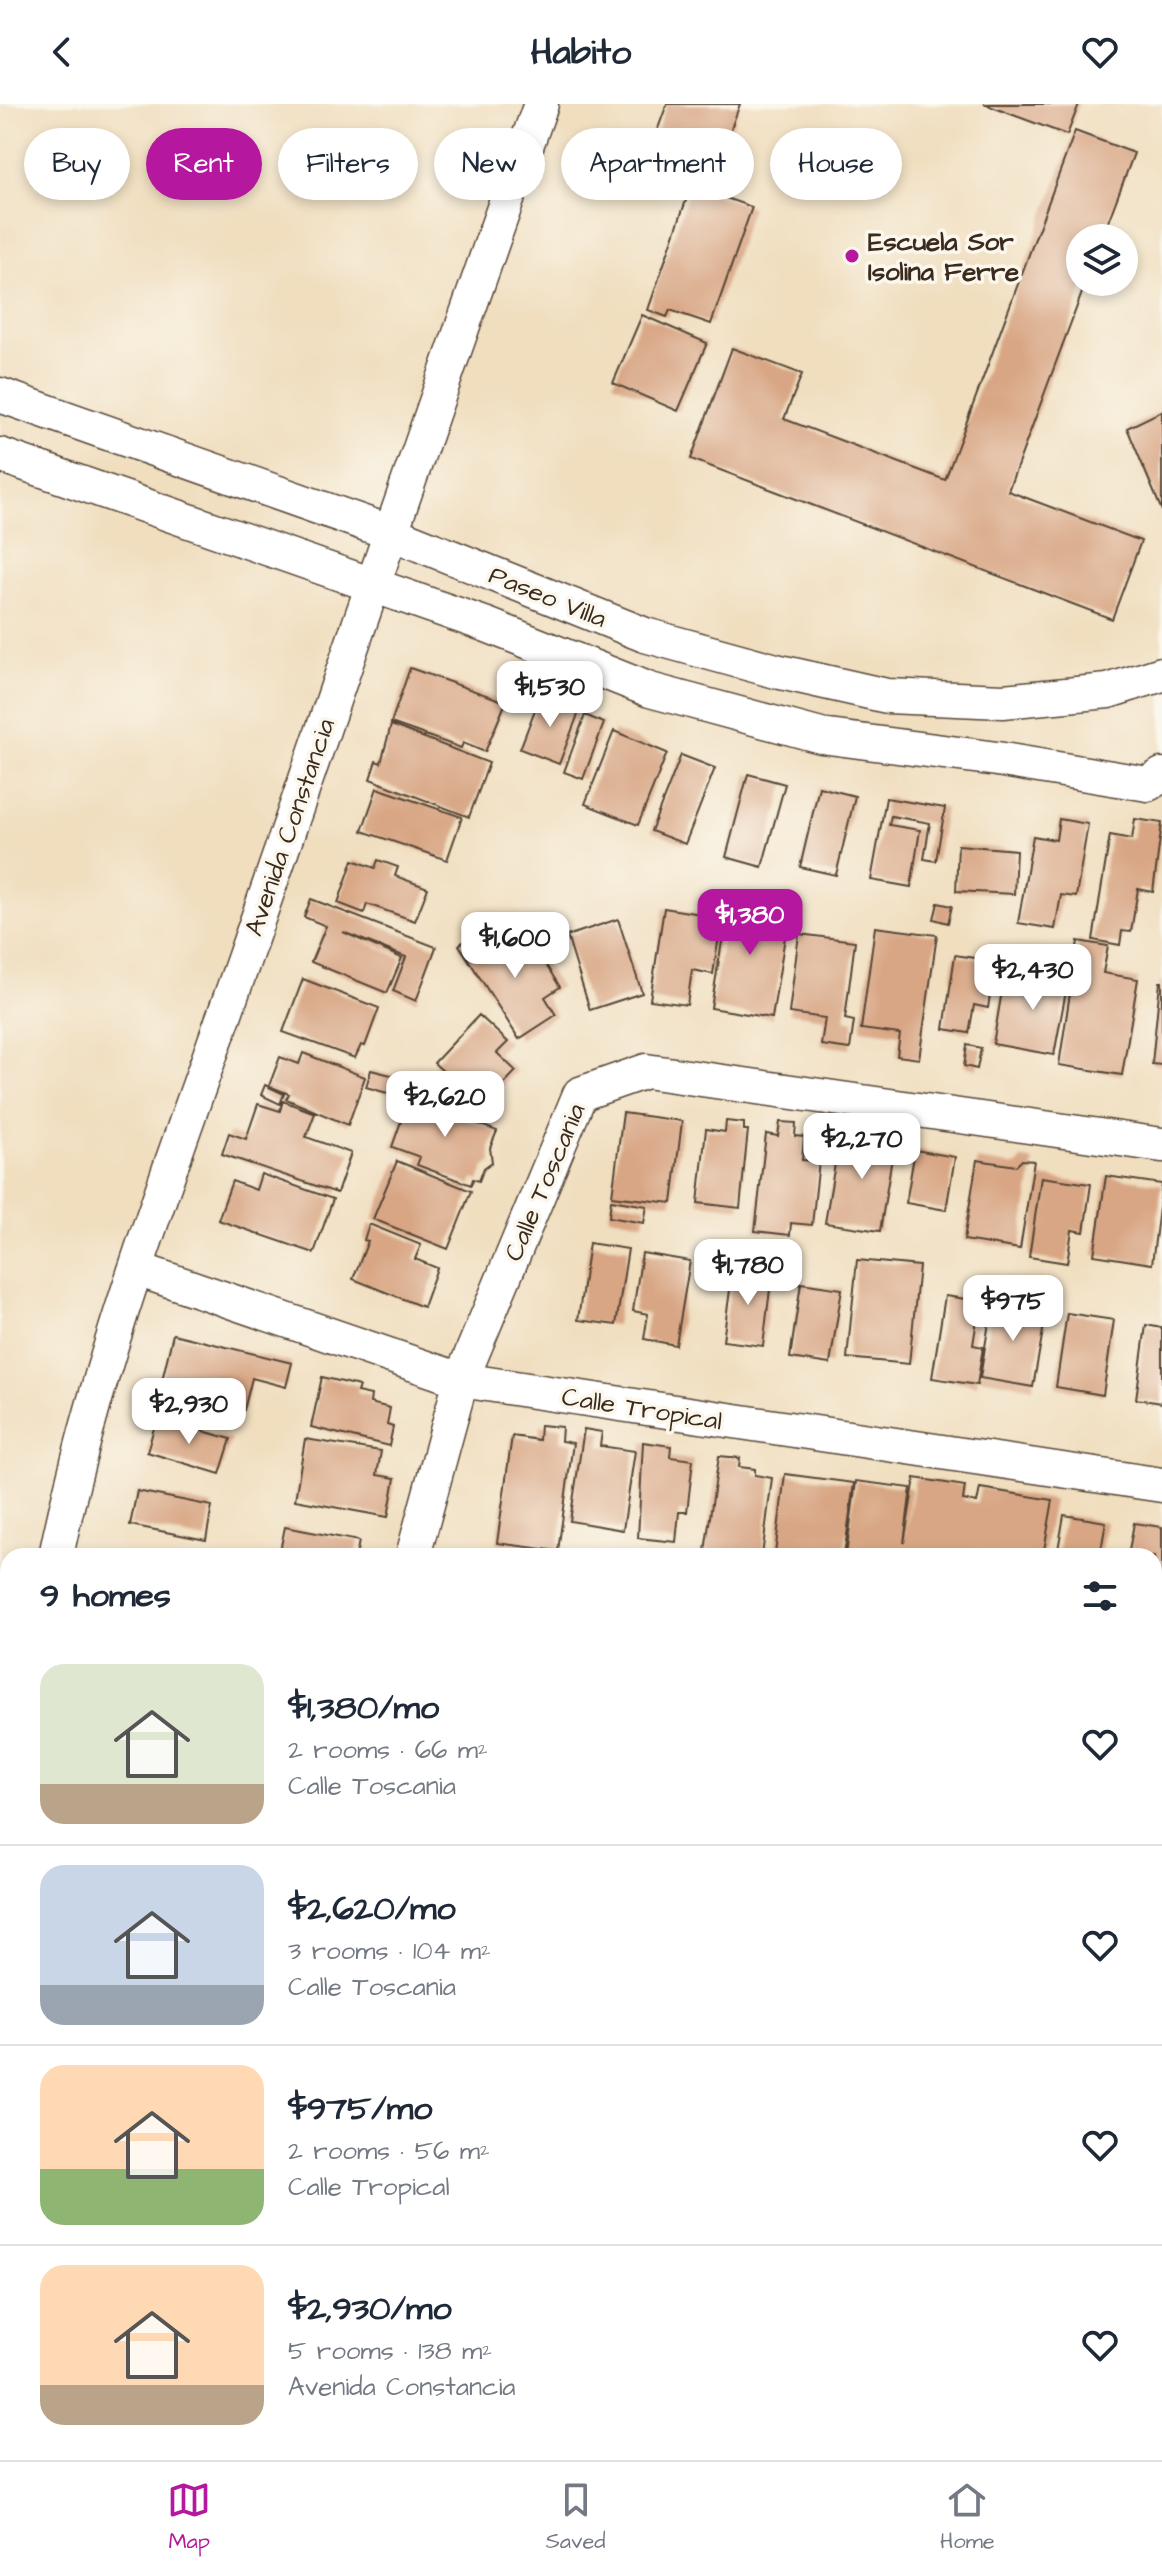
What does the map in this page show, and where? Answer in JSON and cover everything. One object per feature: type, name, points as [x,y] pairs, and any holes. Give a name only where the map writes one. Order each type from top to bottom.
[{"type":"street","name":"Avenida Constancia","points":[[58,1548],[71,1480],[137,1269],[389,532],[541,104]]},
{"type":"street","name":"Paseo Villa","points":[[0,395],[389,532],[645,635],[776,671],[887,696],[1003,701],[1108,691],[1162,674]]},
{"type":"street","name":"Paseo Villa","points":[[0,455],[487,625],[650,690],[821,736],[1157,781]]},
{"type":"street","name":"Calle Toscania","points":[[415,1548],[461,1380],[580,1094],[646,1071],[1162,1145]]},
{"type":"street","name":"Calle Tropical","points":[[137,1269],[461,1380],[1162,1485]]},
{"type":"building","points":[[667,104],[740,104],[731,128],[658,128]]},
{"type":"building","points":[[984,104],[1079,104],[1067,135]]},
{"type":"building","points":[[1075,131],[1134,153],[1107,224],[1066,224],[1066,296],[1081,296],[1008,491],[1141,541],[1112,619],[691,459],[732,348],[802,374],[784,419],[945,480]]},
{"type":"building","points":[[686,200],[732,200],[752,207],[711,324],[670,310],[667,317],[648,310]]},
{"type":"building","points":[[642,315],[707,343],[678,411],[613,383]]},
{"type":"building","points":[[1162,411],[1162,511],[1127,428]]},
{"type":"building","points":[[410,668],[506,702],[485,752],[463,743],[461,748],[391,723]]},
{"type":"building","points":[[541,694],[580,709],[559,764],[520,749]]},
{"type":"building","points":[[585,715],[604,723],[583,779],[564,772]]},
{"type":"building","points":[[391,725],[489,763],[469,817],[370,779],[376,761],[381,763]]},
{"type":"building","points":[[614,731],[667,753],[638,825],[585,804]]},
{"type":"building","points":[[681,755],[715,768],[685,844],[651,831]]},
{"type":"building","points":[[748,774],[785,784],[762,867],[726,857]]},
{"type":"building","points":[[819,787],[855,796],[836,875],[800,867]]},
{"type":"building","points":[[377,788],[462,817],[447,860],[362,831]]},
{"type":"building","points":[[886,798],[945,808],[936,861],[924,859],[930,823],[891,816],[889,825],[920,830],[911,887],[871,880]]},
{"type":"building","points":[[1059,819],[1088,824],[1076,897],[1061,895],[1055,929],[1018,923],[1033,836],[1056,840]]},
{"type":"building","points":[[1135,819],[1162,823],[1153,892],[1138,889],[1131,932],[1122,931],[1120,945],[1093,940],[1110,835],[1132,839]]},
{"type":"building","points":[[958,845],[1016,850],[1014,894],[956,891]]},
{"type":"building","points":[[353,860],[375,868],[378,860],[398,867],[395,876],[428,888],[415,921],[367,904],[364,913],[338,903]]},
{"type":"building","points":[[730,893],[767,899],[766,908],[789,912],[772,1018],[711,1008]]},
{"type":"building","points":[[311,899],[436,947],[416,1001],[393,991],[406,957],[343,932],[402,958],[387,993],[311,962],[326,926],[304,917]]},
{"type":"building","points":[[938,903],[952,906],[948,923],[934,919]]},
{"type":"building","points":[[664,908],[707,915],[705,928],[720,930],[713,974],[692,970],[687,1005],[650,1000]]},
{"type":"building","points":[[618,919],[642,993],[590,1010],[567,936]]},
{"type":"building","points":[[875,927],[937,935],[919,1059],[897,1056],[900,1034],[861,1029]]},
{"type":"building","points":[[523,929],[560,987],[545,997],[556,1015],[519,1039],[459,945],[473,935],[485,953]]},
{"type":"building","points":[[799,934],[855,941],[845,1019],[854,1021],[850,1049],[821,1045],[825,1018],[789,1013]]},
{"type":"building","points":[[1078,941],[1108,946],[1103,973],[1138,979],[1122,1075],[1059,1065]]},
{"type":"building","points":[[955,955],[995,961],[988,1008],[974,1005],[969,1033],[944,1029]]},
{"type":"building","points":[[1032,961],[1050,964],[1049,970],[1069,975],[1054,1055],[993,1044],[1003,985],[1027,989]]},
{"type":"building","points":[[303,979],[379,1008],[365,1046],[361,1045],[355,1058],[283,1032]]},
{"type":"building","points":[[1162,982],[1162,1065],[1152,1064]]},
{"type":"building","points":[[479,1015],[508,1042],[497,1053],[516,1071],[482,1107],[434,1063]]},
{"type":"building","points":[[967,1045],[981,1048],[977,1069],[964,1066]]},
{"type":"building","points":[[303,1053],[365,1077],[348,1125],[286,1099],[289,1094],[269,1086],[280,1057],[299,1064]]},
{"type":"building","points":[[371,1070],[403,1078],[398,1096],[366,1087]]},
{"type":"building","points":[[265,1085],[284,1094],[280,1104],[261,1095]]},
{"type":"building","points":[[422,1093],[469,1111],[465,1119],[497,1131],[490,1148],[492,1162],[484,1168],[479,1181],[473,1179],[471,1185],[417,1165],[420,1157],[392,1147],[409,1099],[418,1102]]},
{"type":"building","points":[[283,1101],[315,1113],[306,1137],[351,1153],[337,1193],[222,1154],[229,1133],[246,1139],[258,1104],[280,1111]]},
{"type":"building","points":[[623,1113],[682,1121],[672,1203],[612,1196]]},
{"type":"building","points":[[726,1121],[744,1123],[744,1130],[748,1130],[740,1208],[698,1203],[706,1129],[725,1132]]},
{"type":"building","points":[[780,1122],[796,1123],[795,1136],[804,1137],[802,1160],[819,1161],[812,1225],[791,1223],[790,1235],[755,1231],[766,1134],[778,1136]]},
{"type":"building","points":[[874,1123],[897,1127],[880,1231],[825,1223],[839,1140],[870,1146]]},
{"type":"building","points":[[915,1150],[955,1157],[946,1210],[906,1203]]},
{"type":"building","points":[[977,1160],[1016,1166],[1022,1160],[1034,1161],[1020,1249],[964,1240]]},
{"type":"building","points":[[397,1161],[471,1191],[448,1249],[373,1219]]},
{"type":"building","points":[[261,1174],[333,1199],[314,1253],[218,1220],[232,1181],[256,1190]]},
{"type":"building","points":[[1106,1176],[1162,1184],[1152,1264],[1094,1255]]},
{"type":"building","points":[[1041,1177],[1091,1184],[1084,1232],[1072,1230],[1067,1263],[1029,1257]]},
{"type":"building","points":[[611,1200],[647,1206],[644,1223],[609,1217]]},
{"type":"building","points":[[369,1224],[421,1245],[415,1259],[437,1268],[423,1307],[353,1279],[368,1241],[364,1240]]},
{"type":"building","points":[[589,1243],[628,1249],[616,1325],[578,1320]]},
{"type":"building","points":[[642,1253],[690,1261],[676,1345],[644,1339],[648,1314],[633,1311]]},
{"type":"building","points":[[857,1260],[919,1266],[909,1364],[847,1358]]},
{"type":"building","points":[[733,1268],[772,1273],[763,1346],[723,1341]]},
{"type":"building","points":[[801,1283],[842,1289],[830,1364],[790,1358]]},
{"type":"building","points":[[945,1296],[980,1301],[973,1345],[983,1347],[977,1385],[932,1378]]},
{"type":"building","points":[[993,1298],[1047,1308],[1033,1387],[980,1378]]},
{"type":"building","points":[[1067,1313],[1114,1320],[1103,1395],[1056,1387]]},
{"type":"building","points":[[1146,1325],[1162,1328],[1162,1403],[1136,1399]]},
{"type":"building","points":[[173,1334],[292,1363],[286,1387],[252,1378],[244,1410],[160,1389]]},
{"type":"building","points":[[322,1377],[359,1386],[357,1392],[371,1395],[370,1403],[390,1408],[387,1425],[393,1427],[389,1446],[311,1427]]},
{"type":"building","points":[[157,1418],[231,1439],[220,1474],[147,1452]]},
{"type":"building","points":[[540,1425],[562,1427],[561,1441],[573,1443],[558,1548],[497,1543],[512,1436],[539,1440]]},
{"type":"building","points":[[584,1429],[602,1432],[600,1446],[635,1451],[623,1530],[570,1521]]},
{"type":"building","points":[[305,1439],[381,1451],[377,1475],[395,1478],[388,1517],[295,1500]]},
{"type":"building","points":[[643,1442],[671,1446],[670,1457],[693,1460],[687,1512],[679,1512],[676,1542],[638,1538]]},
{"type":"building","points":[[719,1456],[740,1458],[739,1467],[755,1469],[755,1475],[772,1478],[763,1548],[705,1548]]},
{"type":"building","points":[[785,1474],[854,1483],[845,1548],[776,1548]]},
{"type":"building","points":[[915,1478],[965,1486],[963,1500],[977,1503],[980,1488],[1053,1500],[1044,1548],[847,1548],[856,1481],[911,1488],[904,1543]]},
{"type":"building","points":[[137,1491],[212,1506],[206,1540],[130,1525]]},
{"type":"building","points":[[1064,1515],[1106,1522],[1101,1548],[1058,1548]]},
{"type":"building","points":[[1134,1523],[1162,1527],[1162,1548],[1129,1548]]},
{"type":"building","points":[[285,1527],[359,1541],[358,1548],[281,1548]]},
{"type":"place","name":"Escuela Sor Isolina Ferre","points":[[852,256]]}]
